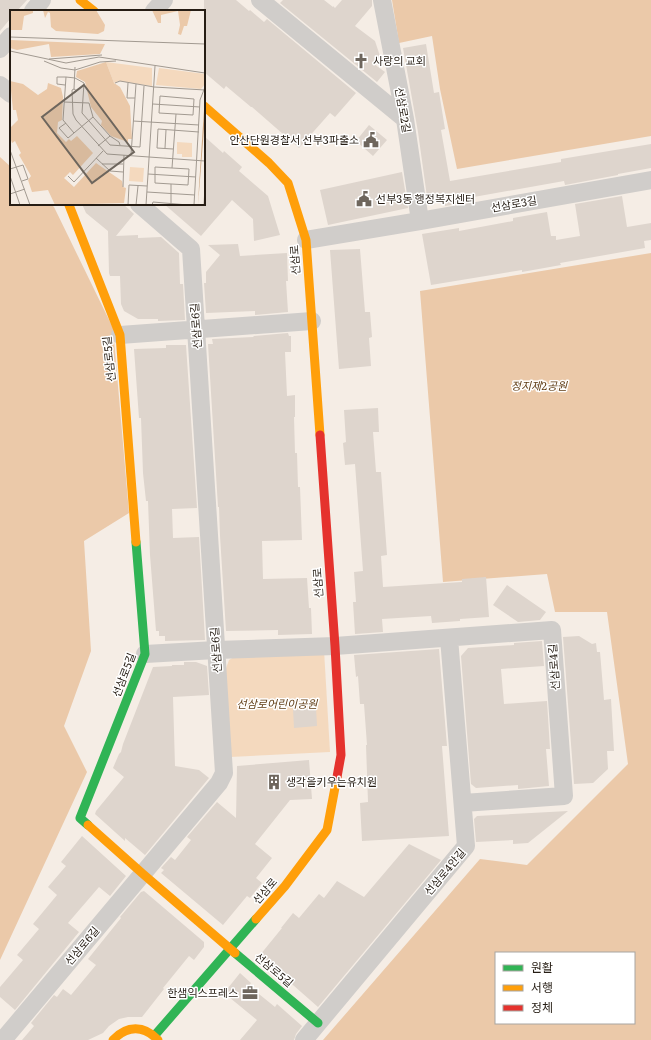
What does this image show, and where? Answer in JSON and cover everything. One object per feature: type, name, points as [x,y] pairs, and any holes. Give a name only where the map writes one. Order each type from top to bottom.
[{"type":"street","points":[[34,10],[42,0]]},
{"type":"street","points":[[80,0],[93,10]]},
{"type":"street","points":[[155,10],[164,0]]},
{"type":"street","points":[[260,0],[406,119]]},
{"type":"street","name":"선삼로2길","points":[[382,0],[406,119],[420,221]]},
{"type":"street","points":[[0,48],[10,37]]},
{"type":"street","points":[[0,85],[10,93]]},
{"type":"street","name":"선삼로","points":[[113,1040],[121,1032],[138,1028],[147,1030],[157,1038],[285,886],[327,830],[341,755],[335,646],[306,240],[288,183],[269,163],[205,107]]},
{"type":"street","name":"선삼로3길","points":[[306,240],[651,180]]},
{"type":"street","name":"선삼로5길","points":[[69,205],[120,335],[145,654],[80,818],[143,874],[318,1023]]},
{"type":"street","name":"선삼로6길","points":[[3,1040],[220,783],[224,773],[191,248],[140,205]]},
{"type":"street","points":[[120,335],[312,321]]},
{"type":"street","name":"선삼로4길","points":[[145,654],[335,646],[552,630],[564,796],[463,803]]},
{"type":"street","name":"선삼로4안길","points":[[304,1040],[466,846],[449,638]]},
{"type":"green space","points":[[392,0],[651,0],[651,136],[457,169],[440,89],[432,36],[399,43]]},
{"type":"green space","points":[[0,157],[10,166],[10,205],[52,205],[54,207],[113,328],[129,513],[84,541],[91,651],[64,726],[87,772],[0,960]]},
{"type":"green space","name":"정지제2공원","points":[[651,253],[651,1040],[323,1040],[480,859],[527,865],[628,764],[607,612],[555,612],[547,574],[443,582],[420,291]]},
{"type":"green space","name":"선삼로어린이공원","points":[[324,650],[330,752],[230,757],[225,671],[229,660],[239,654]]},
{"type":"building","points":[[0,0],[27,0],[18,10],[10,10],[10,19],[0,31]]},
{"type":"building","points":[[204,0],[236,0],[264,22],[267,19],[356,93],[335,117],[330,113],[299,148],[226,86],[224,89],[205,73]]},
{"type":"building","points":[[283,0],[324,0],[335,8],[342,0],[372,0],[372,6],[355,26],[375,41],[380,56],[374,64],[385,72],[377,82],[280,3]]},
{"type":"building","points":[[426,44],[434,93],[439,92],[445,129],[441,130],[450,181],[561,162],[561,159],[651,144],[651,168],[565,185],[564,181],[468,198],[469,202],[445,206],[444,201],[428,204],[418,132],[403,48]]},
{"type":"building","name":"안산단원경찰서 선부3파출소","points":[[369,125],[387,140],[373,156],[356,141]]},
{"type":"building","points":[[205,137],[242,167],[239,171],[268,196],[280,235],[254,241],[253,219],[232,200],[201,236],[165,205],[205,205]]},
{"type":"building","name":"선부3동 행정복지센터","points":[[402,172],[408,208],[328,225],[320,190]]},
{"type":"building","points":[[622,196],[627,227],[651,223],[651,240],[644,241],[645,248],[560,263],[561,265],[522,272],[522,270],[431,285],[422,234],[459,228],[459,231],[513,221],[513,218],[547,212],[551,236],[556,236],[556,240],[580,236],[575,204]]},
{"type":"building","points":[[82,205],[124,205],[134,214],[116,236],[138,235],[138,238],[161,237],[179,253],[180,284],[183,284],[185,320],[158,321],[158,319],[138,319],[124,311],[121,304],[120,276],[110,276],[109,273],[108,231],[86,213]]},
{"type":"building","points":[[238,244],[240,256],[287,253],[288,281],[286,281],[288,312],[255,315],[255,311],[206,313],[204,283],[206,283],[206,272],[220,255],[208,245]]},
{"type":"building","points":[[360,249],[365,312],[370,312],[372,337],[369,338],[371,366],[339,369],[330,250]]},
{"type":"building","points":[[288,333],[289,336],[291,336],[291,352],[285,352],[287,396],[295,395],[295,453],[297,453],[298,487],[300,487],[302,540],[262,541],[263,579],[307,578],[309,608],[311,608],[312,634],[278,635],[278,630],[226,631],[208,344],[213,344],[212,339],[253,337]]},
{"type":"building","points":[[166,345],[186,345],[197,508],[172,509],[173,538],[199,537],[205,640],[165,641],[165,636],[159,636],[159,631],[156,631],[150,555],[148,501],[146,501],[143,473],[141,418],[139,418],[134,349],[166,348]]},
{"type":"building","points":[[378,408],[379,432],[373,432],[376,472],[381,472],[387,555],[381,556],[383,587],[462,582],[462,579],[486,577],[489,617],[432,623],[431,616],[382,619],[383,632],[355,634],[353,602],[356,602],[354,572],[363,571],[355,464],[345,465],[343,443],[346,442],[344,410]]},
{"type":"building","points":[[507,585],[546,612],[540,620],[518,622],[493,605]]},
{"type":"building","points":[[579,636],[592,644],[596,643],[597,652],[600,652],[604,700],[611,699],[614,751],[607,751],[608,769],[593,783],[574,784],[563,637]]},
{"type":"building","points":[[542,641],[544,666],[501,669],[504,704],[547,701],[550,749],[546,749],[549,786],[518,789],[518,785],[476,788],[471,784],[461,656],[468,648],[514,645],[514,643]]},
{"type":"building","points":[[439,649],[447,746],[442,746],[449,836],[362,841],[360,803],[368,802],[367,745],[364,704],[360,704],[358,676],[356,677],[354,655]]},
{"type":"building","points":[[184,662],[196,662],[207,666],[209,695],[173,697],[175,766],[199,770],[209,778],[145,855],[125,838],[125,841],[95,814],[124,777],[113,768],[121,752],[153,667],[184,665]]},
{"type":"building","points":[[316,707],[317,726],[294,728],[293,709]]},
{"type":"building","points":[[309,760],[312,799],[290,800],[255,844],[272,858],[256,878],[262,883],[250,898],[247,896],[223,925],[161,873],[164,870],[161,868],[171,857],[175,860],[191,840],[187,837],[217,802],[236,818],[237,766]]},
{"type":"building","points":[[568,811],[528,843],[513,844],[513,840],[476,842],[474,819],[477,816]]},
{"type":"building","points":[[82,836],[126,876],[110,896],[99,887],[68,923],[79,932],[15,1010],[0,997],[0,987],[23,960],[17,955],[39,929],[33,924],[57,895],[48,887],[66,866],[61,862]]},
{"type":"building","points":[[409,844],[441,860],[318,1007],[260,955],[293,913],[299,918],[319,894],[324,898],[337,881],[364,897]]},
{"type":"building","points":[[144,891],[204,942],[204,947],[194,960],[189,956],[142,1017],[128,1017],[119,1019],[109,1026],[103,1033],[88,1040],[22,1040],[34,1026],[31,1023],[54,995],[57,997],[63,989],[71,995],[96,965],[88,959],[121,918],[120,917],[141,892]]},
{"type":"building","points":[[240,973],[251,983],[249,986],[275,1007],[277,1004],[302,1026],[296,1034],[294,1040],[240,1040],[257,1020],[224,993]]},
{"type":"traffic: fast","points":[[88,825],[80,818],[145,654],[136,542]]},
{"type":"traffic: fast","points":[[155,1035],[256,919]]},
{"type":"traffic: fast","points":[[235,953],[318,1023]]},
{"type":"traffic: slow","points":[[80,0],[93,10]]},
{"type":"traffic: slow","points":[[205,107],[269,163],[288,183],[306,240],[320,435]]},
{"type":"traffic: slow","points":[[69,205],[120,335],[136,542]]},
{"type":"traffic: slow","points":[[256,919],[285,886],[327,830],[337,777]]},
{"type":"traffic: slow","points":[[88,825],[235,953]]},
{"type":"traffic: slow","points":[[113,1040],[118,1035],[130,1029],[141,1029],[153,1035],[158,1040]]},
{"type":"traffic: jam","points":[[320,435],[341,755],[337,777]]},
{"type":"place","name":"사랑의 교회","points":[[361,61]]},
{"type":"place","name":"안산단원경찰서 선부3파출소","points":[[371,140]]},
{"type":"place","name":"선부3동 행정복지센터","points":[[364,199]]},
{"type":"place","name":"생각을키우는유치원","points":[[274,782]]},
{"type":"place","name":"한샘익스프레스","points":[[250,993]]}]
